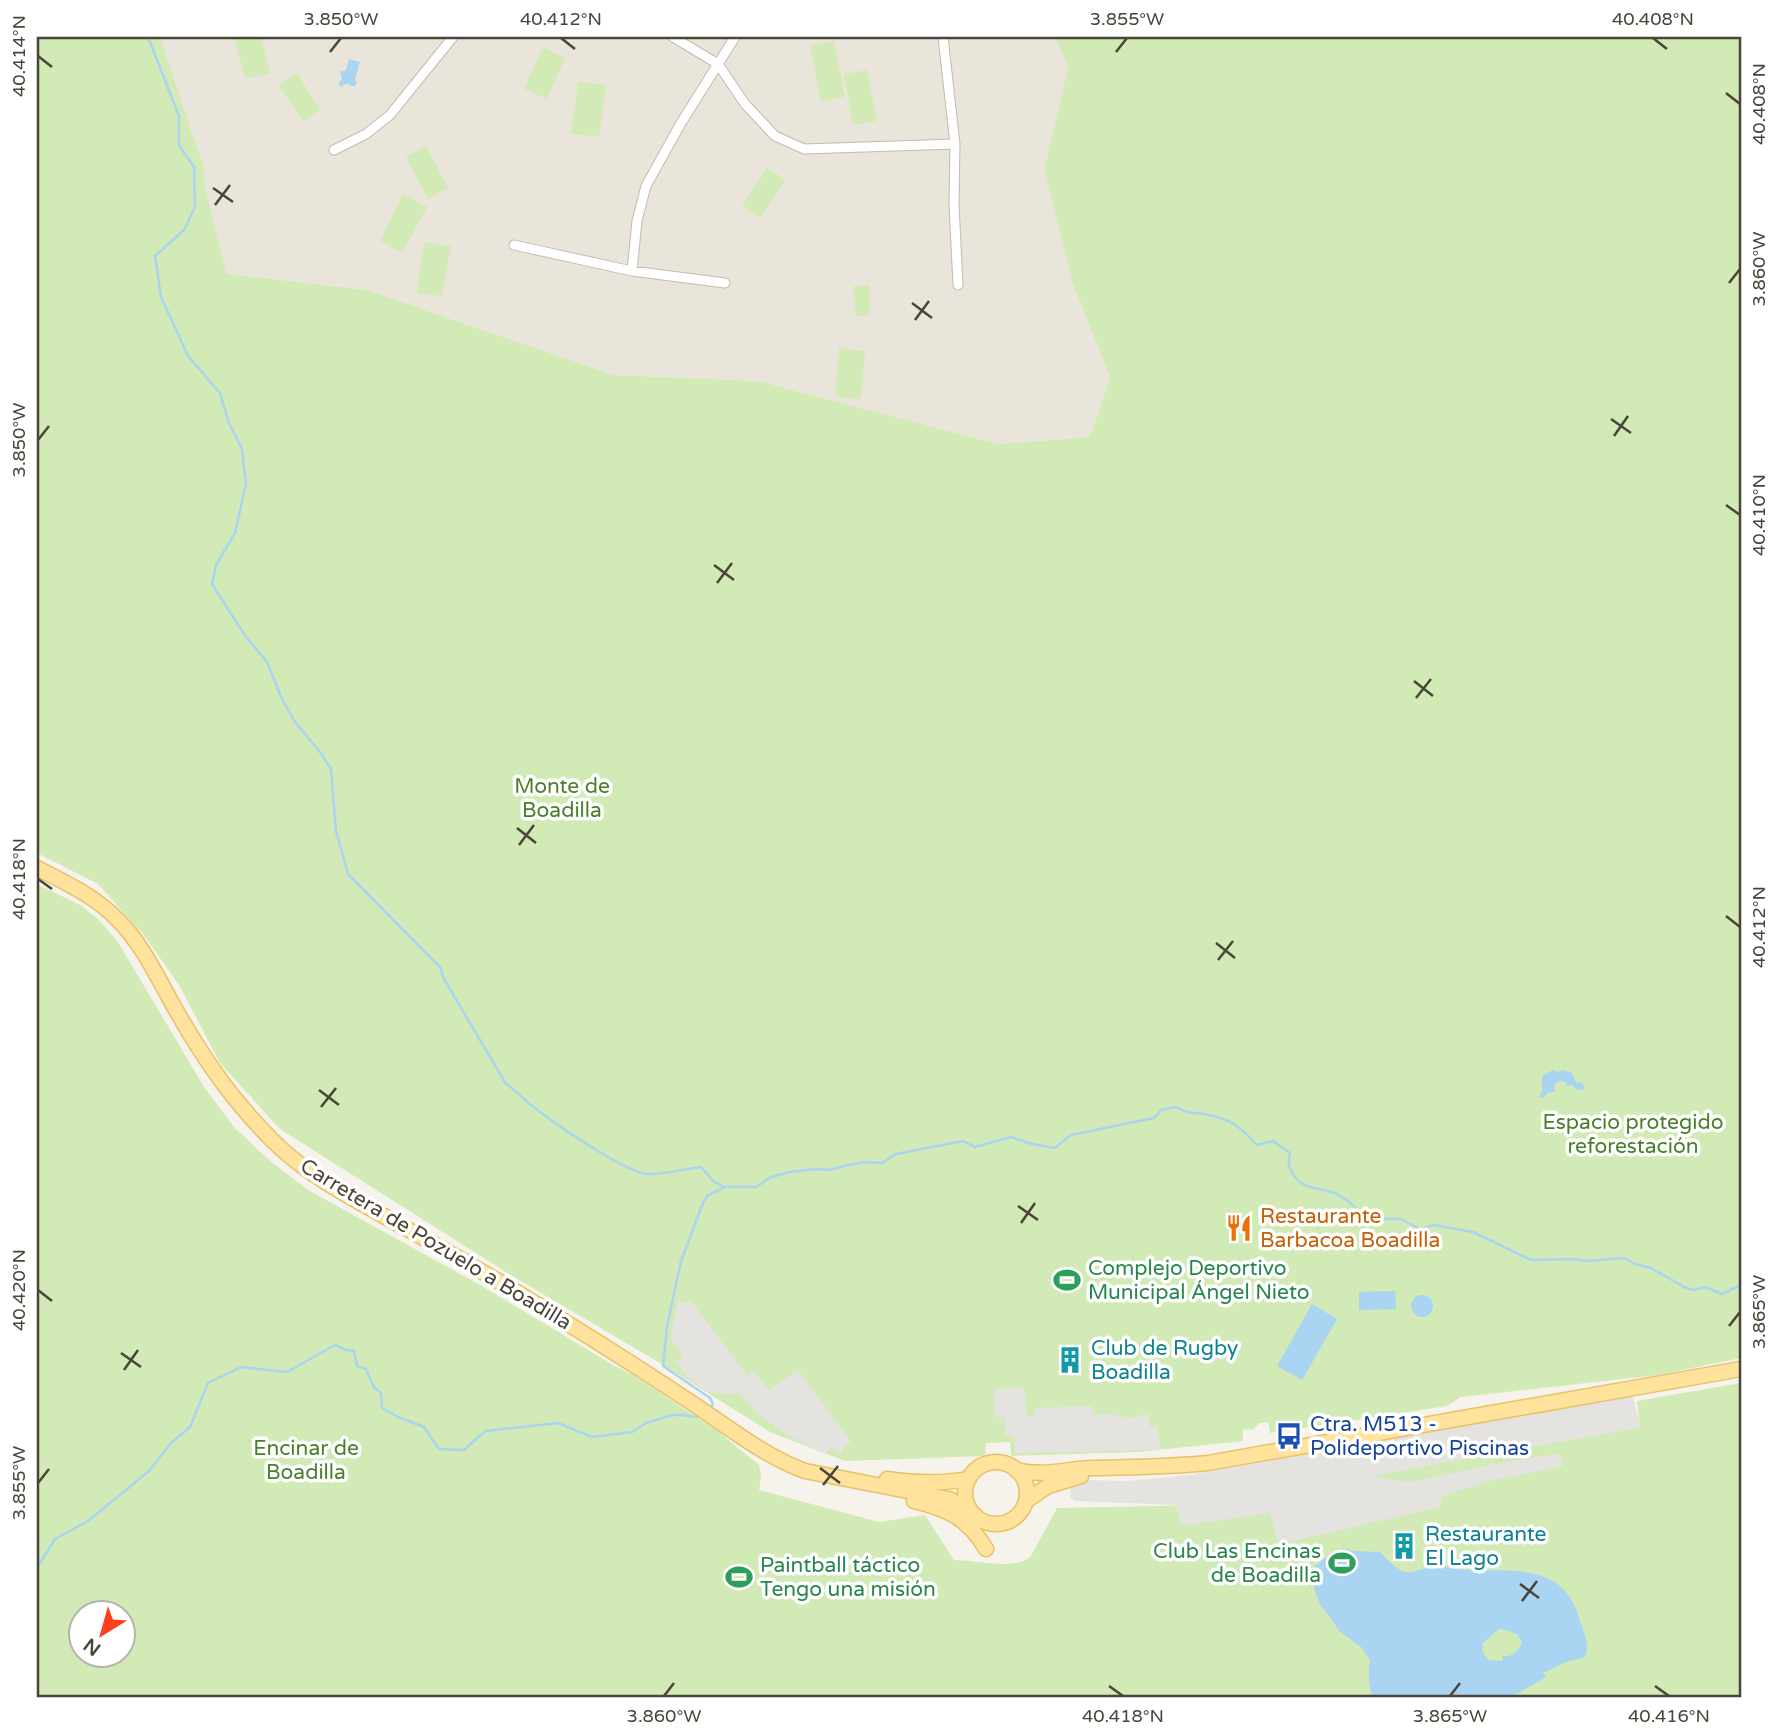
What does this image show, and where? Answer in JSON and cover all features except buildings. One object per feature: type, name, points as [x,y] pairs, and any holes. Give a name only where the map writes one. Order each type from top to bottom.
[{"type":"main road","name":"Carretera de Pozuelo a Boadilla","points":[[37,868],[91,898],[119,921],[147,960],[223,1085],[274,1143],[305,1169],[360,1204],[406,1228],[565,1322],[788,1465],[805,1471],[949,1499],[976,1516]]},
{"type":"main road","points":[[1149,1468],[1089,1468],[1046,1474],[1016,1470],[997,1462],[989,1463],[974,1472],[969,1479],[965,1495],[976,1516],[988,1522],[1003,1523],[1017,1515],[1026,1501],[1048,1486],[1081,1477],[1221,1461],[1741,1369]]},
{"type":"main road","name":"Carretera de Pozuelo a Boadilla","points":[[769,1453],[829,1470],[894,1480],[947,1483],[969,1479]]},
{"type":"main road","points":[[1016,1470],[1026,1484],[1026,1501]]},
{"type":"main road","points":[[805,1471],[951,1512],[963,1520],[986,1549]]},
{"type":"street","points":[[334,150],[366,134],[390,115],[453,37]]},
{"type":"street","points":[[673,37],[718,64],[745,104],[775,136],[804,149],[955,144]]},
{"type":"street","points":[[632,271],[637,221],[646,186],[681,123],[735,37]]},
{"type":"street","points":[[943,37],[955,144],[954,204],[958,285]]},
{"type":"street","points":[[514,245],[632,271],[725,283]]},
{"type":"shaded area","points":[[160,37],[1055,37],[1068,67],[1044,170],[1072,282],[1110,375],[1090,437],[998,444],[758,381],[614,375],[367,290],[227,274],[205,185],[203,163]]},
{"type":"shaded area","points":[[690,1300],[747,1375],[754,1371],[769,1391],[798,1370],[851,1442],[844,1446],[841,1453],[830,1448],[826,1454],[789,1436],[758,1414],[740,1394],[714,1393],[691,1381],[675,1362],[683,1356],[672,1341],[671,1332],[678,1302],[685,1303]]},
{"type":"shaded area","points":[[1024,1388],[1027,1416],[1035,1416],[1034,1408],[1092,1406],[1093,1415],[1108,1414],[1129,1418],[1148,1414],[1150,1427],[1157,1427],[1161,1450],[1015,1453],[1014,1436],[1005,1435],[1005,1417],[994,1417],[994,1389]]},
{"type":"shaded area","points":[[1632,1395],[1641,1427],[1351,1480],[1370,1477],[1410,1482],[1510,1461],[1560,1454],[1563,1466],[1489,1481],[1443,1496],[1439,1507],[1281,1544],[1277,1541],[1270,1513],[1181,1526],[1176,1505],[1075,1501],[1070,1497],[1071,1485],[1080,1480],[1128,1481],[1190,1475]]},
{"type":"green space","name":"Monte de Boadilla","points":[[37,37],[160,37],[203,163],[205,185],[227,274],[367,290],[614,375],[758,381],[998,444],[1090,437],[1110,376],[1072,282],[1044,170],[1068,67],[1055,37],[1741,37],[1741,1358],[1658,1375],[1461,1397],[1447,1406],[1270,1433],[1268,1422],[1260,1423],[1253,1429],[1243,1430],[1243,1441],[1138,1452],[1011,1456],[1010,1442],[986,1443],[985,1456],[845,1461],[770,1432],[509,1274],[280,1129],[220,1063],[179,985],[143,934],[98,884],[37,853]]},
{"type":"green space","points":[[234,37],[261,37],[270,74],[245,78]]},
{"type":"green space","points":[[834,41],[845,97],[821,102],[810,45]]},
{"type":"green space","points":[[543,47],[565,58],[547,99],[524,89]]},
{"type":"green space","points":[[867,70],[877,121],[853,125],[844,74]]},
{"type":"green space","points":[[297,73],[320,110],[303,121],[278,85]]},
{"type":"green space","points":[[578,82],[606,85],[599,137],[571,134]]},
{"type":"green space","points":[[426,146],[448,188],[428,199],[406,157]]},
{"type":"green space","points":[[767,168],[786,180],[760,218],[742,206]]},
{"type":"green space","points":[[403,194],[427,207],[402,253],[380,241]]},
{"type":"green space","points":[[424,242],[451,246],[442,296],[417,293]]},
{"type":"green space","points":[[870,285],[870,315],[855,316],[854,286]]},
{"type":"green space","points":[[839,348],[865,351],[861,399],[835,397]]},
{"type":"green space","name":"Encinar de Boadilla","points":[[37,884],[82,906],[100,921],[118,942],[204,1087],[234,1127],[269,1160],[308,1190],[480,1285],[631,1374],[715,1429],[759,1465],[759,1490],[879,1522],[925,1515],[954,1560],[1006,1564],[1024,1560],[1031,1556],[1057,1508],[1204,1505],[1640,1427],[1637,1401],[1741,1383],[1741,1698],[37,1698]]},
{"type":"water","points":[[349,59],[360,62],[355,80],[357,82],[355,86],[347,83],[341,87],[338,84],[342,78],[340,72],[346,70]]},
{"type":"water","points":[[1553,1070],[1572,1073],[1576,1083],[1581,1082],[1584,1086],[1583,1090],[1577,1090],[1572,1085],[1567,1086],[1562,1081],[1555,1085],[1555,1092],[1549,1092],[1543,1098],[1539,1097],[1542,1092],[1542,1076]]},
{"type":"water","points":[[1395,1291],[1396,1309],[1359,1310],[1359,1292]]},
{"type":"water","points":[[1422,1295],[1430,1298],[1433,1306],[1430,1314],[1422,1317],[1414,1314],[1411,1306],[1414,1298]]},
{"type":"water","points":[[1312,1304],[1337,1319],[1302,1380],[1277,1366]]},
{"type":"water","points":[[1346,1549],[1380,1552],[1405,1572],[1437,1565],[1465,1570],[1504,1570],[1537,1574],[1551,1580],[1563,1589],[1573,1602],[1586,1639],[1585,1657],[1543,1673],[1546,1677],[1510,1698],[1373,1698],[1369,1679],[1370,1660],[1361,1647],[1339,1631],[1321,1606],[1314,1589],[1315,1564],[1318,1565],[1327,1557]],"holes":[[[1499,1629],[1518,1635],[1522,1643],[1512,1655],[1503,1656],[1502,1661],[1488,1660],[1482,1651],[1483,1643]]]},
{"type":"waterway","points":[[148,37],[179,116],[179,145],[194,167],[195,207],[184,230],[155,256],[161,297],[188,356],[220,393],[229,423],[242,449],[246,484],[235,533],[216,565],[212,584],[246,637],[267,662],[295,722],[331,769],[336,831],[348,874],[440,967],[444,979],[506,1084],[531,1105],[588,1145],[636,1171],[652,1174],[701,1167],[713,1181],[724,1187],[756,1187],[771,1177],[790,1172],[830,1170],[866,1162],[882,1163],[896,1154],[963,1141],[975,1147],[1011,1137],[1055,1148],[1071,1135],[1154,1118],[1161,1110],[1176,1107],[1231,1122],[1257,1145],[1273,1141],[1290,1153],[1289,1166],[1297,1179],[1307,1186],[1337,1194],[1362,1216],[1401,1219],[1420,1229],[1434,1225],[1473,1232],[1531,1260],[1587,1261],[1625,1258],[1695,1290],[1705,1287],[1722,1294],[1741,1285]]},
{"type":"waterway","points":[[711,1407],[713,1404],[710,1398],[663,1366],[667,1327],[681,1261],[703,1203],[708,1195],[723,1188]]},
{"type":"waterway","points":[[37,1568],[55,1539],[88,1521],[149,1471],[171,1443],[190,1427],[208,1383],[241,1367],[287,1372],[335,1345],[354,1351],[357,1366],[366,1369],[374,1387],[381,1393],[382,1408],[424,1427],[439,1449],[464,1450],[485,1431],[558,1423],[592,1437],[632,1432],[646,1423],[672,1415],[697,1417]]},
{"type":"place","name":"Restaurante Barbacoa Boadilla","points":[[1239,1228]]},
{"type":"place","name":"Complejo Deportivo Municipal Ángel Nieto","points":[[1067,1280]]},
{"type":"place","name":"Club de Rugby Boadilla","points":[[1070,1360]]},
{"type":"place","name":"Ctra. M513 - Polideportivo Piscinas","points":[[1289,1436]]},
{"type":"place","name":"Restaurante El Lago","points":[[1404,1546]]},
{"type":"place","name":"Club Las Encinas de Boadilla","points":[[1342,1563]]},
{"type":"place","name":"Paintball táctico Tengo una misión","points":[[739,1577]]},
{"type":"park label","name":"Espacio protegido reforestación","points":[[1633,1134]]}]
